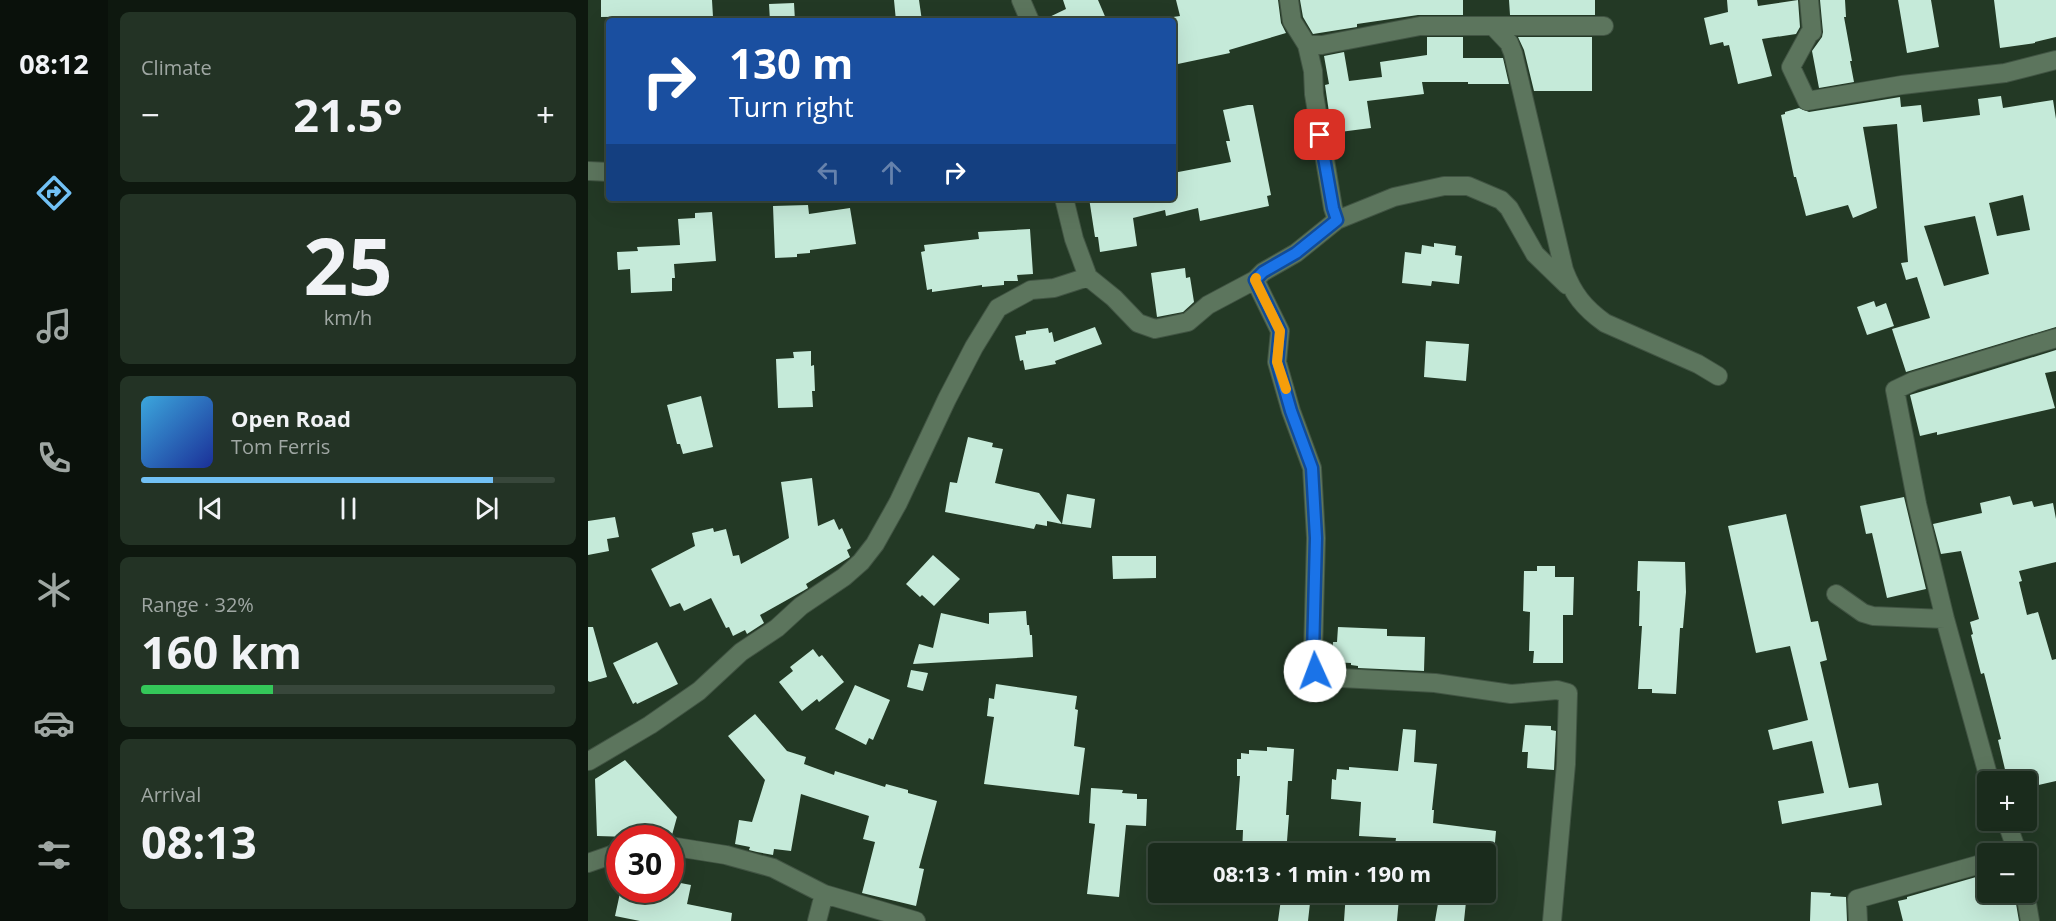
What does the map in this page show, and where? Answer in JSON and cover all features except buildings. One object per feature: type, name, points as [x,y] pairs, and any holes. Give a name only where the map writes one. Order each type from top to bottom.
[{"type":"street","points":[[1021,0],[1029,18]]},
{"type":"street","points":[[1289,0],[1292,21],[1307,45],[1313,71],[1317,118],[1337,220]]},
{"type":"street","points":[[1809,0],[1812,32],[1791,67],[1807,101],[1902,85],[2005,73],[2056,60]]},
{"type":"street","points":[[1307,45],[1323,45],[1420,26],[1604,26]]},
{"type":"street","points":[[1493,26],[1509,43],[1514,53],[1564,270],[1577,298],[1592,314],[1605,323],[1698,364],[1718,376]]},
{"type":"street","points":[[588,171],[606,172]]},
{"type":"street","points":[[1065,201],[1074,239],[1088,277],[1114,298],[1138,323],[1155,329],[1188,321],[1208,304],[1255,280],[1263,272],[1296,253],[1337,220],[1394,197],[1444,186],[1468,186],[1501,200],[1509,208],[1535,254],[1571,288]]},
{"type":"street","points":[[588,764],[699,691],[741,652],[777,628],[801,606],[843,578],[861,562],[875,544],[898,503],[947,399],[974,347],[998,308],[1031,290],[1054,288],[1088,277]]},
{"type":"street","points":[[1255,280],[1280,331],[1277,362],[1291,411],[1312,468],[1316,538],[1313,654],[1315,671],[1323,677],[1435,683],[1511,694],[1557,690],[1568,693],[1567,742],[1552,921]]},
{"type":"street","points":[[1987,771],[1945,618],[1917,504],[1895,390],[1914,381],[2056,338]]},
{"type":"street","points":[[1836,594],[1849,604],[1873,616],[1945,618]]},
{"type":"street","points":[[684,848],[726,855],[773,868],[824,894],[916,921]]},
{"type":"street","points":[[588,863],[606,857]]},
{"type":"street","points":[[1858,921],[1857,899],[1977,865]]},
{"type":"street","points":[[817,921],[824,894]]},
{"type":"street","points":[[2027,903],[2030,921]]},
{"type":"slow traffic","points":[[1256,278],[1280,331],[1277,362],[1286,389]]},
{"type":"route","points":[[1315,671],[1313,654],[1316,538],[1312,468],[1291,411],[1277,362],[1280,331],[1255,280],[1263,272],[1296,253],[1337,220],[1320,135]]}]
